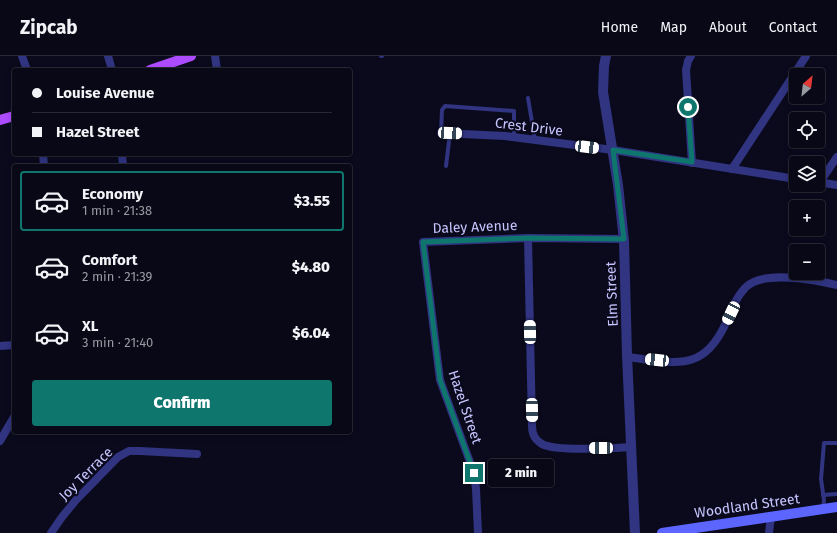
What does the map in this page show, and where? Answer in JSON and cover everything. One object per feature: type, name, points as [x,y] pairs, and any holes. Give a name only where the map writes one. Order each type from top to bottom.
[{"type":"main road","points":[[156,68],[191,56]]},
{"type":"main road","points":[[0,120],[12,117]]},
{"type":"main road","name":"Woodland Street","points":[[662,533],[837,507]]},
{"type":"street","points":[[22,56],[26,68]]},
{"type":"street","points":[[108,56],[111,68]]},
{"type":"street","points":[[215,56],[217,68]]},
{"type":"street","name":"Elm Street","points":[[606,56],[603,92],[613,150],[624,239],[634,533]]},
{"type":"street","points":[[691,56],[686,70],[692,162]]},
{"type":"street","points":[[732,168],[806,56]]},
{"type":"street","name":"Crest Drive","points":[[441,133],[514,137],[613,150],[789,177]]},
{"type":"street","points":[[825,173],[837,156]]},
{"type":"street","points":[[825,183],[837,185]]},
{"type":"street","points":[[528,238],[533,435],[540,444],[554,448],[632,448]]},
{"type":"street","name":"Daley Avenue","points":[[423,242],[528,238],[624,239]]},
{"type":"street","name":"Hazel Street","points":[[423,242],[440,380],[474,473],[478,533]]},
{"type":"street","points":[[627,357],[672,362],[695,359],[708,350],[717,340],[743,290],[750,284],[759,280],[770,278],[800,279],[837,285]]},
{"type":"street","points":[[0,346],[12,345]]},
{"type":"street","points":[[0,441],[12,420]]},
{"type":"street","name":"Joy Terrace","points":[[50,533],[76,500],[118,457],[134,451],[197,454]]},
{"type":"street","points":[[769,533],[771,517]]},
{"type":"lane","points":[[528,98],[535,140]]},
{"type":"lane","points":[[441,133],[442,110],[445,106],[514,111],[514,137]]},
{"type":"lane","points":[[446,166],[450,133]]},
{"type":"lane","points":[[823,509],[821,479],[824,443],[837,443]]},
{"type":"lane","points":[[823,495],[837,494]]},
{"type":"route","points":[[474,473],[440,380],[423,242],[528,238],[624,239],[613,150],[692,162],[688,107]]}]
